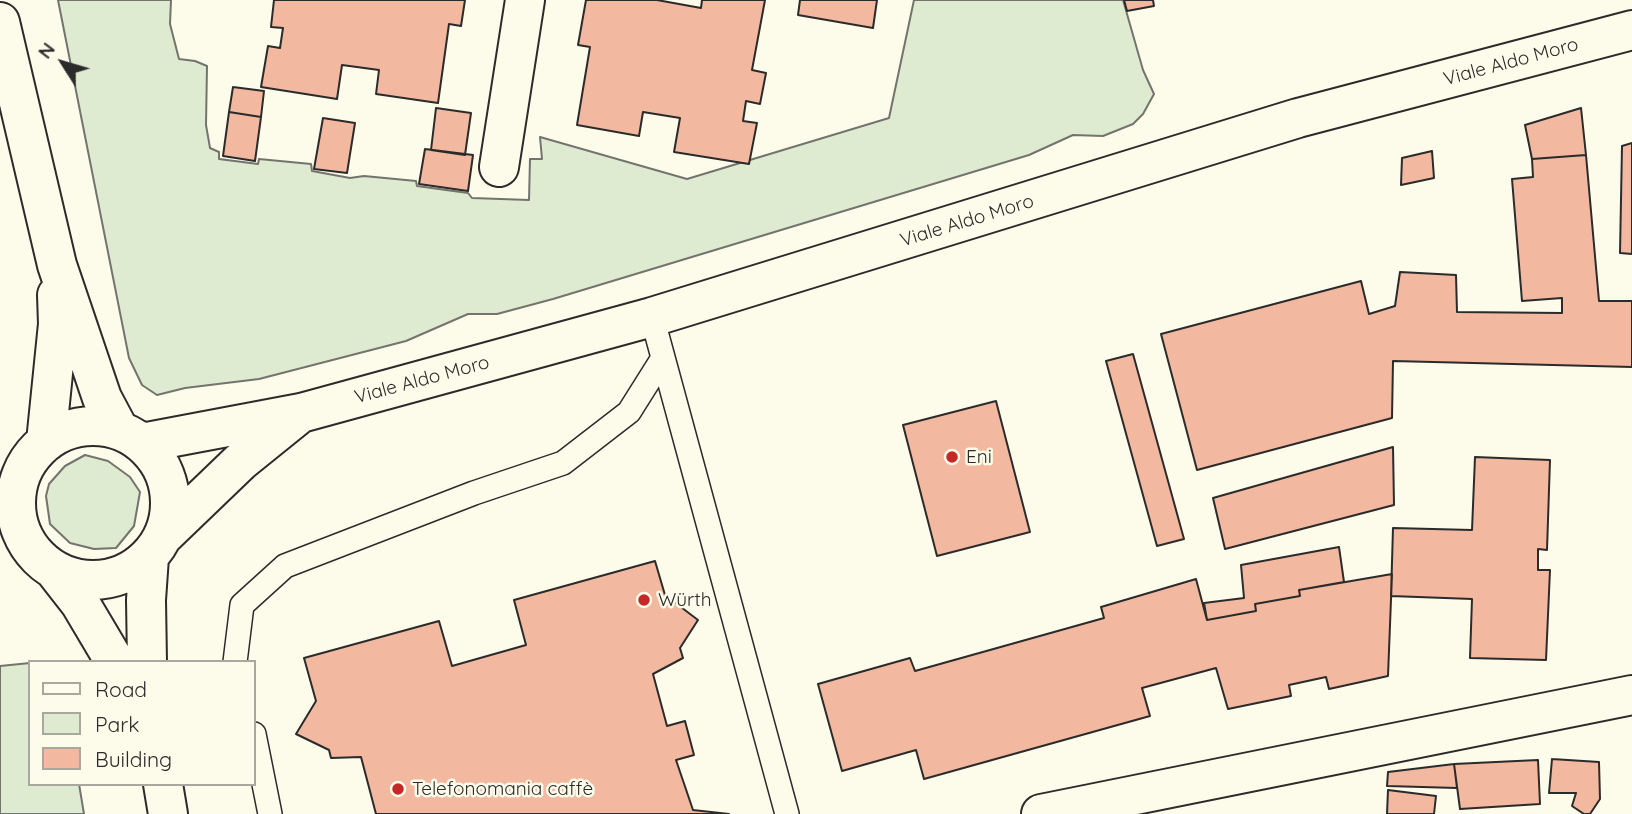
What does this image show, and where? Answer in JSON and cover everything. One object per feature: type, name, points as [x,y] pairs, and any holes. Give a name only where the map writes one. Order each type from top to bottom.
[{"type":"main road","points":[[499,167],[525,0]]},
{"type":"main road","points":[[0,22],[57,265],[102,398],[131,437],[159,462],[168,485],[170,511],[156,546],[146,600],[147,660]]},
{"type":"main road","name":"Viale Aldo Moro","points":[[131,437],[301,413],[652,317],[1298,118],[1632,30]]},
{"type":"main road","points":[[57,265],[58,324],[18,484],[16,509],[22,534],[80,603],[114,660]]},
{"type":"main road","name":"Viale Aldo Moro","points":[[156,546],[240,462],[301,413]]},
{"type":"main road","points":[[25,456],[69,430],[94,426],[131,437]]},
{"type":"main road","points":[[0,535],[45,563],[79,579],[104,580],[128,573],[156,546]]},
{"type":"main road","points":[[1041,814],[1632,695]]},
{"type":"main road","points":[[163,786],[168,814]]},
{"type":"lane","points":[[652,317],[787,814]]},
{"type":"lane","points":[[235,660],[243,606],[285,566],[474,493],[563,463],[629,412],[663,358]]},
{"type":"lane","points":[[256,744],[270,814]]},
{"type":"green space","points":[[58,0],[171,0],[170,24],[179,59],[207,66],[206,125],[210,148],[219,152],[219,159],[258,164],[259,159],[311,164],[312,171],[350,178],[364,176],[416,181],[417,186],[468,193],[472,198],[529,200],[530,159],[542,159],[540,137],[687,179],[889,118],[914,0],[1123,0],[1143,70],[1154,94],[1143,114],[1133,124],[1103,136],[1073,135],[1029,155],[553,299],[497,314],[468,314],[406,341],[259,379],[185,388],[157,395],[142,385],[129,358]]},
{"type":"green space","points":[[85,455],[108,461],[130,477],[140,492],[134,526],[116,548],[94,549],[70,543],[50,524],[46,496],[49,484],[65,466]]},
{"type":"green space","points":[[28,663],[28,786],[79,786],[84,814],[0,814],[0,666]]},
{"type":"building","points":[[274,0],[465,0],[461,26],[449,24],[438,103],[376,94],[379,70],[342,65],[337,99],[261,87],[268,46],[280,48],[283,28],[271,27]]},
{"type":"building","points":[[586,0],[657,0],[701,8],[702,0],[765,0],[752,70],[766,73],[760,104],[746,101],[743,121],[757,123],[749,164],[674,152],[680,118],[643,112],[639,136],[577,125],[590,47],[578,45]]},
{"type":"building","points":[[800,0],[877,0],[873,28],[798,15]]},
{"type":"building","points":[[1124,0],[1153,0],[1154,6],[1127,11]]},
{"type":"building","points":[[233,87],[264,91],[261,117],[229,112]]},
{"type":"building","points":[[436,108],[471,113],[465,155],[431,150]]},
{"type":"building","points":[[1581,108],[1586,155],[1532,159],[1525,125]]},
{"type":"building","points":[[229,112],[261,117],[255,161],[223,156]]},
{"type":"building","points":[[323,118],[355,123],[347,173],[314,169]]},
{"type":"building","points":[[1632,143],[1632,254],[1620,253],[1622,146]]},
{"type":"building","points":[[425,149],[473,155],[468,191],[419,184]]},
{"type":"building","points":[[1432,151],[1434,178],[1401,185],[1402,158]]},
{"type":"building","points":[[1586,155],[1599,301],[1632,301],[1632,367],[1393,361],[1392,418],[1197,470],[1161,334],[1361,281],[1369,314],[1395,306],[1400,272],[1456,275],[1457,312],[1562,313],[1562,298],[1522,301],[1512,179],[1533,177],[1532,159]]},
{"type":"building","points":[[1133,354],[1184,539],[1157,546],[1106,361]]},
{"type":"building","points":[[996,401],[1030,532],[937,556],[903,425]]},
{"type":"building","points":[[1393,447],[1394,505],[1225,549],[1213,498]]},
{"type":"building","points":[[1475,457],[1550,460],[1547,550],[1538,549],[1538,570],[1550,570],[1546,660],[1470,658],[1472,599],[1391,596],[1393,528],[1472,530]]},
{"type":"building","points":[[1339,547],[1344,582],[1299,590],[1300,596],[1255,604],[1256,611],[1207,620],[1204,603],[1244,598],[1241,565]]},
{"type":"building","points":[[655,561],[665,595],[698,620],[680,648],[683,658],[653,674],[667,726],[685,721],[694,755],[676,760],[693,810],[729,814],[376,814],[361,757],[331,758],[329,750],[296,734],[316,701],[304,658],[439,621],[452,666],[526,645],[514,600]]},
{"type":"building","points":[[1392,574],[1388,676],[1329,689],[1326,677],[1289,685],[1291,696],[1228,709],[1216,668],[1142,688],[1150,716],[924,779],[916,750],[842,771],[818,684],[910,658],[915,671],[1104,618],[1101,607],[1196,579],[1207,620],[1256,611],[1255,604],[1300,596],[1299,590]]},
{"type":"building","points":[[1552,759],[1599,762],[1600,799],[1590,814],[1584,814],[1572,806],[1576,793],[1549,793]]},
{"type":"building","points":[[1538,760],[1540,804],[1460,809],[1454,764]]},
{"type":"building","points":[[1454,764],[1457,788],[1387,786],[1388,772]]},
{"type":"building","points":[[1388,790],[1436,796],[1434,814],[1387,814]]},
{"type":"place","name":"Eni","points":[[952,457]]},
{"type":"place","name":"Würth","points":[[644,600]]},
{"type":"place","name":"Telefonomania caffè","points":[[398,789]]}]
